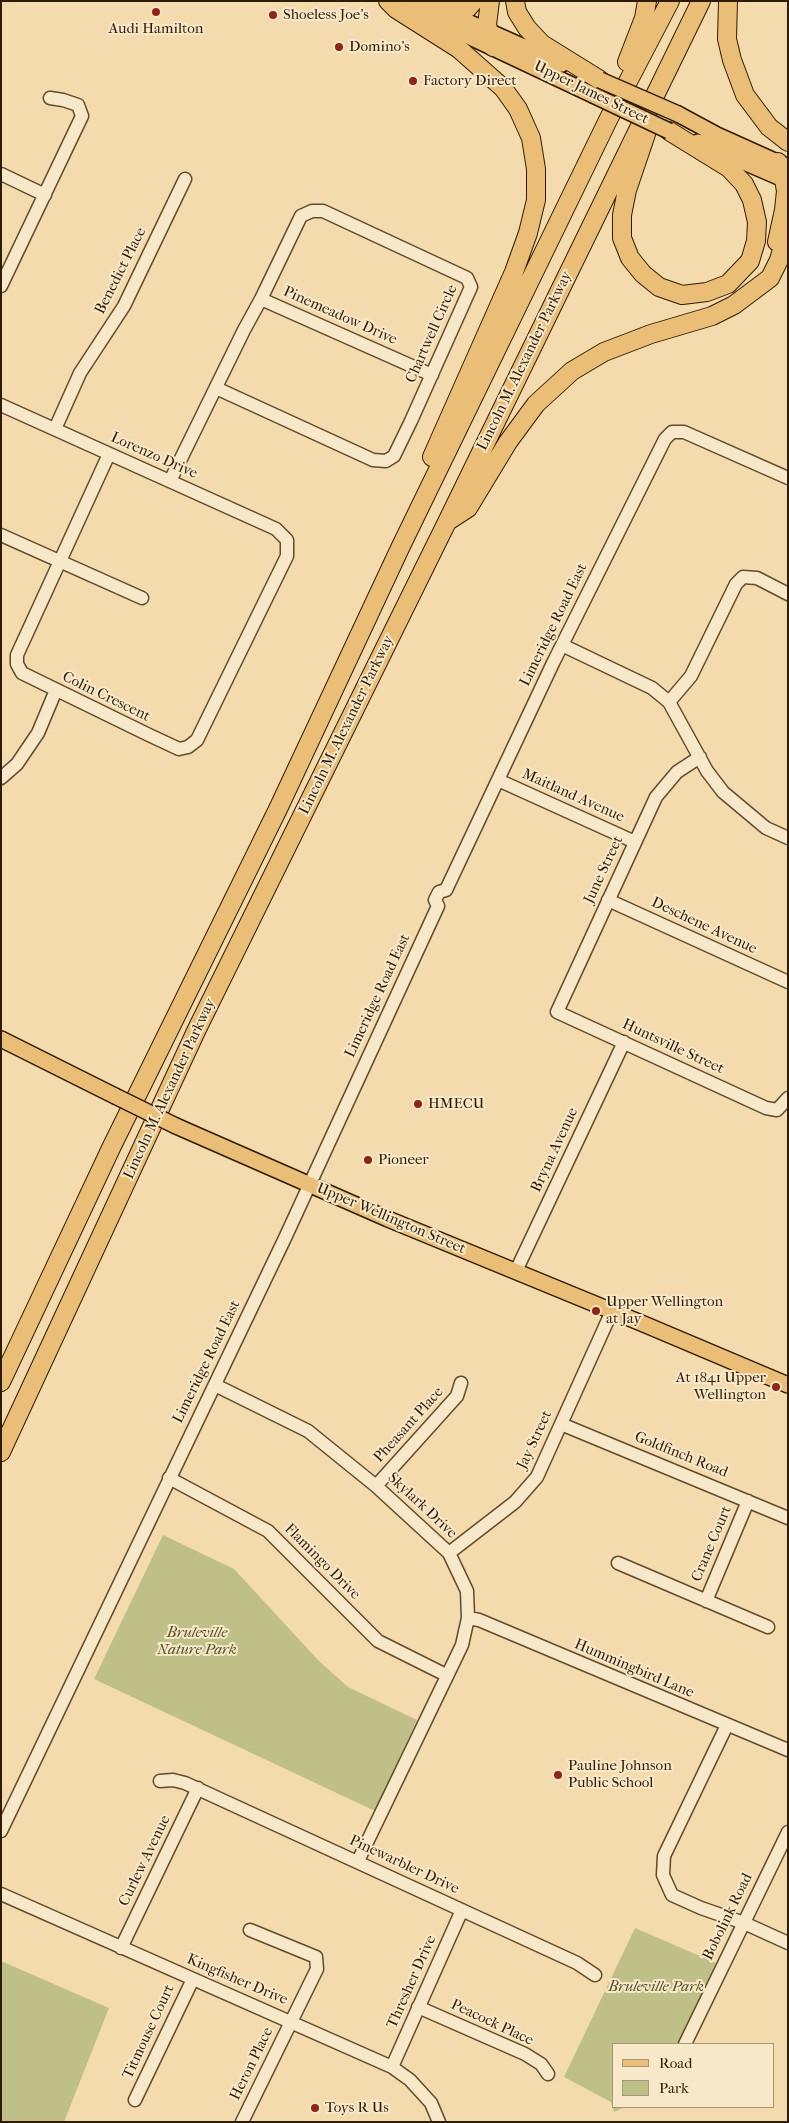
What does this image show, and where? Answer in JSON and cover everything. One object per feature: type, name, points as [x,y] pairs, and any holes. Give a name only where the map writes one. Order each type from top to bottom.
[{"type":"highway","points":[[388,1],[396,9],[459,49],[503,88],[518,109],[531,138],[536,168],[536,200],[528,233],[514,272],[407,514],[401,546]]},
{"type":"highway","points":[[419,1],[455,10],[468,8],[474,1]]},
{"type":"highway","points":[[490,1],[487,30],[493,47]]},
{"type":"highway","points":[[514,1],[527,28],[542,44],[597,88]]},
{"type":"highway","points":[[609,118],[644,18],[647,1]]},
{"type":"highway","name":"Lincoln M. Alexander Parkway","points":[[1,1382],[112,1146],[278,809],[401,546],[609,118],[670,1]]},
{"type":"highway","name":"Lincoln M. Alexander Parkway","points":[[1,1452],[197,1028],[447,522],[701,1]]},
{"type":"highway","points":[[728,1],[726,39],[745,95],[769,127],[788,142]]},
{"type":"highway","points":[[667,70],[627,190],[622,215],[622,238],[630,258],[638,269],[659,287],[682,295],[707,292],[728,284],[750,261],[756,241],[757,222],[752,200],[744,184],[729,168],[669,130]]},
{"type":"highway","points":[[755,290],[775,250],[784,210],[786,192],[784,172]]},
{"type":"highway","points":[[447,522],[468,508],[508,442],[536,404],[572,371],[604,352],[651,334],[712,316],[734,305],[770,278],[779,260],[788,229]]},
{"type":"main road","name":"Upper James Street","points":[[395,1],[493,47],[597,88],[678,114],[784,172]]},
{"type":"main road","name":"Upper James Street","points":[[419,1],[487,30],[597,88],[669,130],[784,172]]},
{"type":"main road","name":"Upper Wellington Street","points":[[1,1039],[176,1126],[309,1185],[788,1385]]},
{"type":"street","points":[[1,286],[82,116],[78,105],[50,98]]},
{"type":"street","points":[[1,174],[45,195]]},
{"type":"street","name":"Benedict Place","points":[[55,429],[80,374],[124,306],[185,179]]},
{"type":"street","name":"Chartwell Circle","points":[[170,481],[301,216],[312,211],[322,212],[467,278],[471,287],[394,456],[382,462],[372,460],[216,388]]},
{"type":"street","name":"Pinemeadow Drive","points":[[261,299],[432,375]]},
{"type":"street","name":"Lorenzo Drive","points":[[1,405],[276,529],[283,534],[288,543]]},
{"type":"street","name":"Limeridge Road East","points":[[3,1823],[215,1385],[438,906],[445,904],[449,896],[446,890],[562,645],[665,439],[672,432],[684,432],[788,478]]},
{"type":"street","name":"Colin Crescent","points":[[109,454],[17,655],[17,664],[22,672],[56,690],[179,749],[188,747],[198,740],[287,556],[288,543]]},
{"type":"street","points":[[1,535],[142,598]]},
{"type":"street","points":[[669,702],[691,676],[736,584],[743,577],[757,578],[788,594]]},
{"type":"street","points":[[562,645],[652,688],[669,702],[707,771],[723,792],[766,828],[788,838]]},
{"type":"street","points":[[1,778],[17,764],[38,733],[56,690]]},
{"type":"street","name":"June Street","points":[[557,1012],[652,803],[676,772],[700,757]]},
{"type":"street","name":"Maitland Avenue","points":[[498,780],[635,842]]},
{"type":"street","name":"Deschene Avenue","points":[[608,900],[788,982]]},
{"type":"street","name":"Huntsville Street","points":[[557,1012],[766,1108],[777,1110],[788,1098]]},
{"type":"street","name":"Bryna Avenue","points":[[516,1271],[624,1042]]},
{"type":"street","name":"Jay Street","points":[[449,1553],[516,1502],[537,1477],[612,1311]]},
{"type":"street","name":"Pheasant Place","points":[[376,1486],[457,1396],[461,1383]]},
{"type":"street","name":"Skylark Drive","points":[[215,1385],[308,1431],[376,1486],[449,1553],[467,1591],[468,1618],[462,1644],[358,1862]]},
{"type":"street","name":"Goldfinch Road","points":[[561,1424],[788,1518]]},
{"type":"street","name":"Flamingo Drive","points":[[169,1478],[268,1531],[378,1641],[446,1676]]},
{"type":"street","name":"Crane Court","points":[[706,1600],[748,1501]]},
{"type":"street","name":"Crane Court","points":[[618,1563],[768,1627]]},
{"type":"street","name":"Hummingbird Lane","points":[[468,1618],[479,1620],[788,1750]]},
{"type":"street","points":[[727,1725],[664,1856],[663,1875],[672,1895],[744,1923],[788,1943]]},
{"type":"street","name":"Pinewarbler Drive","points":[[160,1781],[173,1780],[185,1782],[578,1963],[595,1974]]},
{"type":"street","name":"Curlew Avenue","points":[[121,1948],[198,1788]]},
{"type":"street","name":"Bobolink Road","points":[[685,2043],[788,1832]]},
{"type":"street","name":"Kingfisher Drive","points":[[1,1894],[392,2066],[410,2080],[431,2103],[439,2122]]},
{"type":"street","name":"Thresher Drive","points":[[392,2066],[462,1910]]},
{"type":"street","name":"Heron Place","points":[[242,2122],[317,1969],[316,1957],[250,1930]]},
{"type":"street","name":"Titmouse Court","points":[[135,2100],[193,1979]]},
{"type":"street","name":"Peacock Place","points":[[418,2007],[525,2054],[541,2064],[548,2074]]},
{"type":"green space","name":"Bruleville Nature Park","points":[[163,1535],[234,1569],[319,1661],[348,1687],[417,1720],[375,1811],[94,1679]]},
{"type":"green space","name":"Bruleville Park","points":[[635,1928],[716,1963],[678,2043],[612,2043],[612,2105],[611,2102],[564,2077]]},
{"type":"green space","points":[[1,1961],[109,2008],[64,2122],[1,2122]]},
{"type":"green space","name":"Bruleville Park","points":[[613,2108],[623,2108],[614,2112]]},
{"type":"place","name":"Audi Hamilton","points":[[156,12]]},
{"type":"place","name":"Shoeless Joe's","points":[[273,15]]},
{"type":"place","name":"Domino's","points":[[339,47]]},
{"type":"place","name":"Factory Direct","points":[[413,81]]},
{"type":"place","name":"HMECU","points":[[418,1104]]},
{"type":"place","name":"Pioneer","points":[[368,1160]]},
{"type":"place","name":"Upper Wellington at Jay","points":[[596,1311]]},
{"type":"place","name":"At 1841 Upper Wellington","points":[[776,1387]]},
{"type":"place","name":"Pauline Johnson Public School","points":[[558,1775]]},
{"type":"place","name":"Toys R Us","points":[[315,2108]]}]
